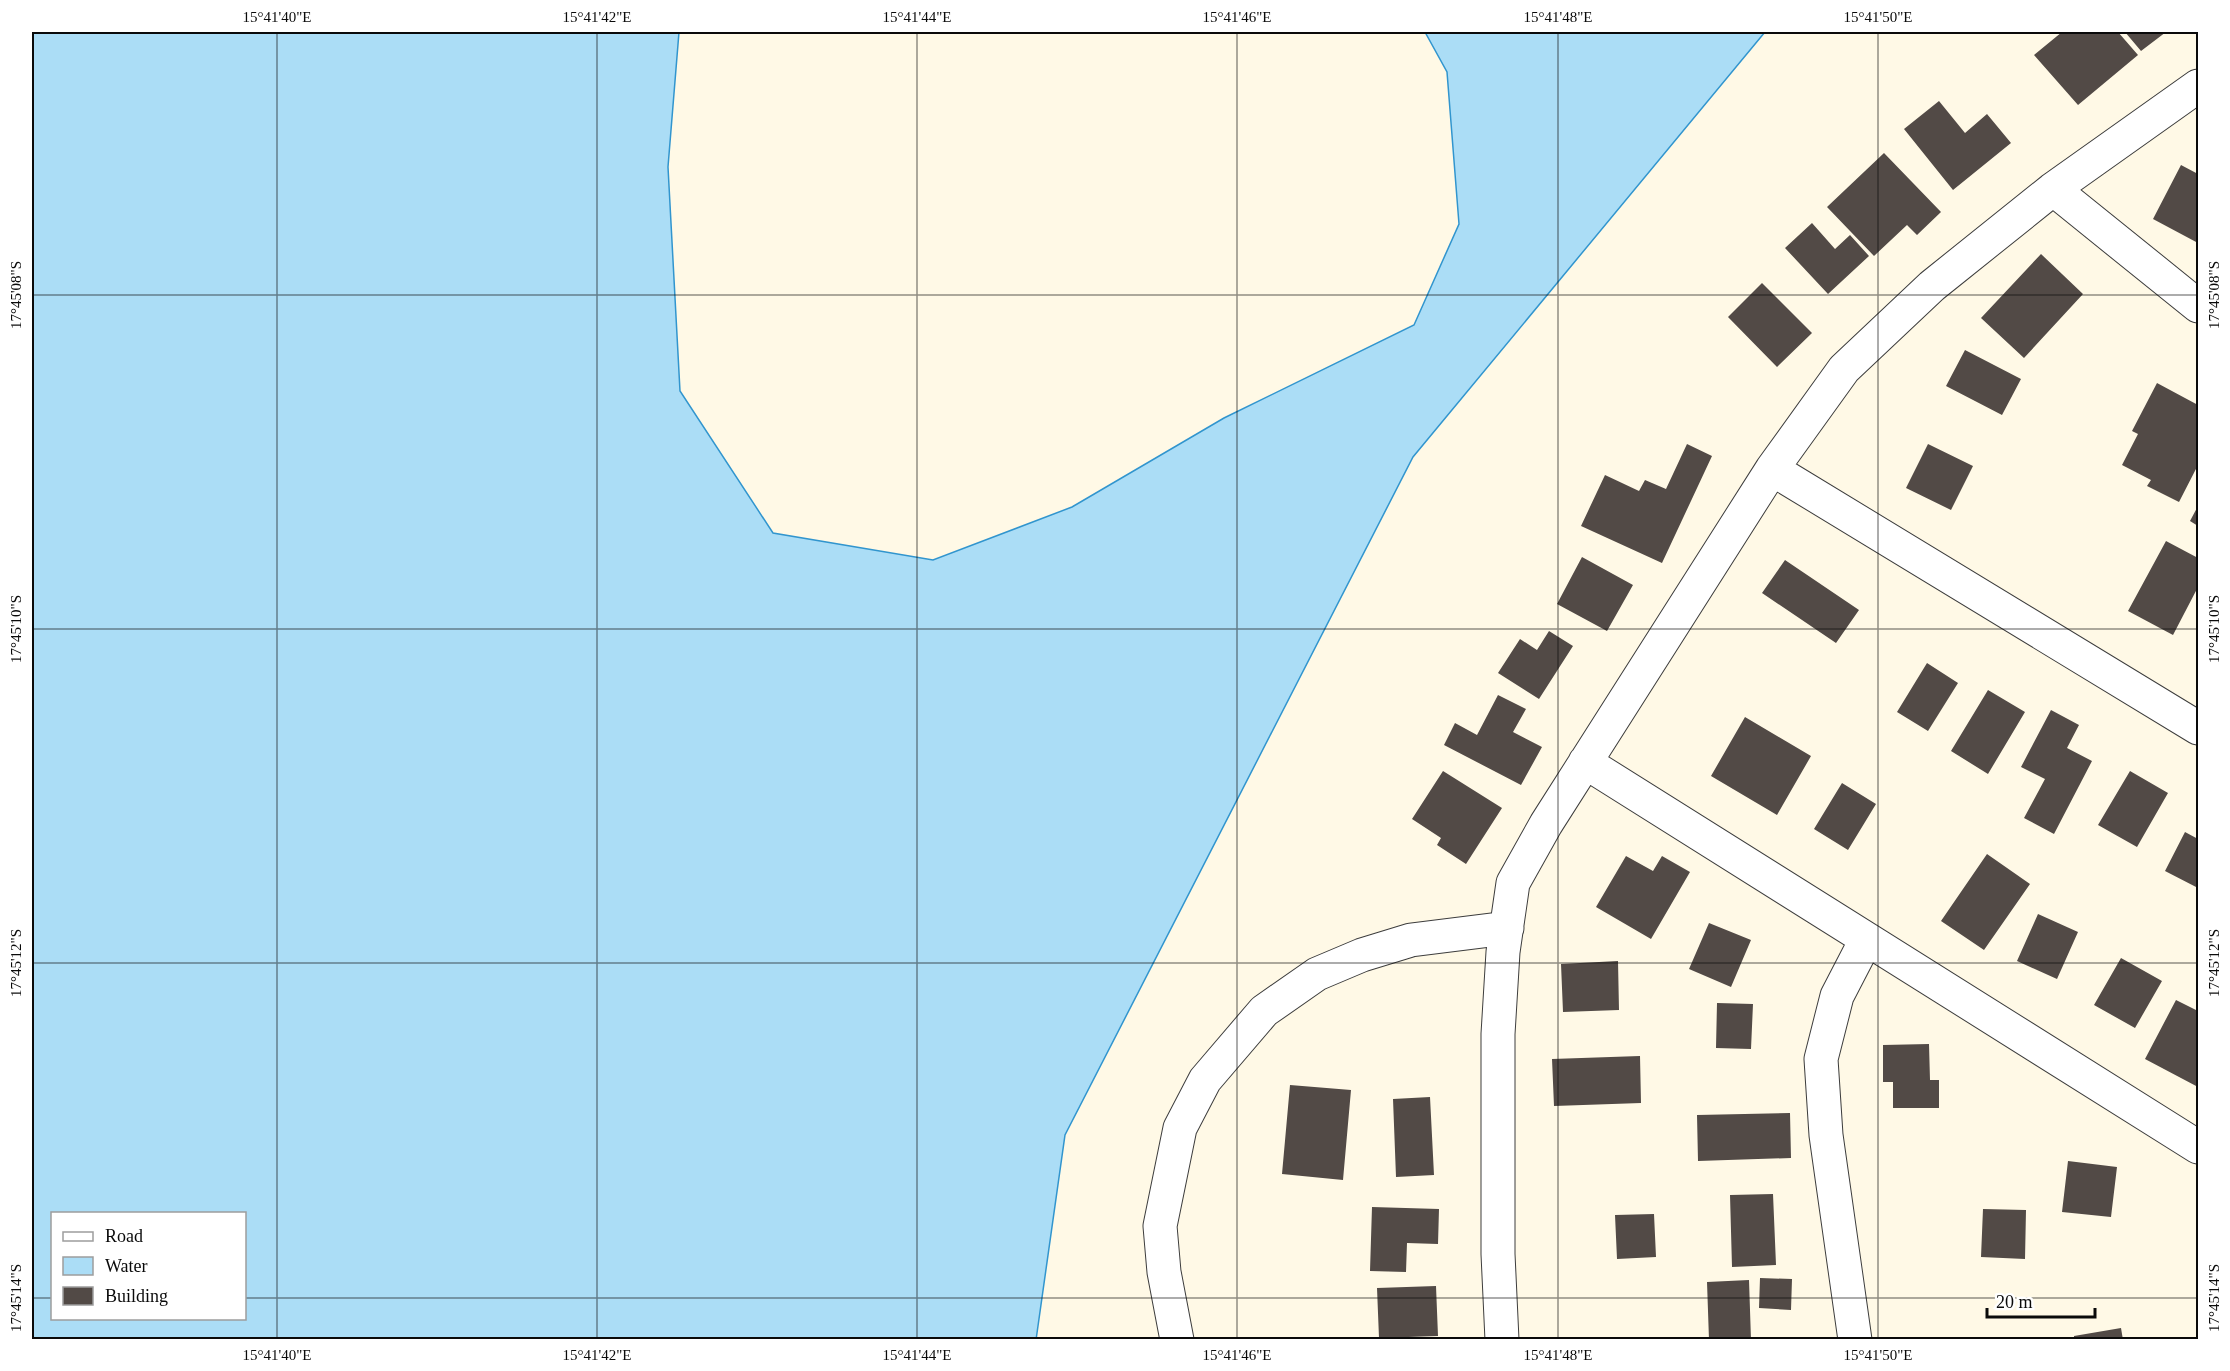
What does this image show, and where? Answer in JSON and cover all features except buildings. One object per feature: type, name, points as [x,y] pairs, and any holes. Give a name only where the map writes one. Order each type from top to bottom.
[{"type":"street","points":[[1502,1340],[1498,1254],[1498,1034],[1506,928],[1514,883],[1546,824],[1772,469],[1844,369],[1932,286],[2053,189],[2199,86]]},
{"type":"street","points":[[2053,189],[2199,306]]},
{"type":"street","points":[[1772,469],[2199,728]]},
{"type":"street","points":[[1585,762],[2199,1147]]},
{"type":"street","points":[[1177,1340],[1164,1272],[1160,1226],[1180,1128],[1205,1080],[1264,1011],[1317,974],[1362,955],[1411,940],[1506,928]]},
{"type":"street","points":[[1855,1340],[1826,1135],[1821,1059],[1837,996],[1866,940]]},
{"type":"water","points":[[32,32],[679,32],[668,167],[680,391],[773,533],[933,560],[1072,507],[1224,418],[1414,325],[1459,224],[1447,72],[1425,32],[1765,32],[1413,457],[1065,1135],[1036,1340],[32,1339]]}]
